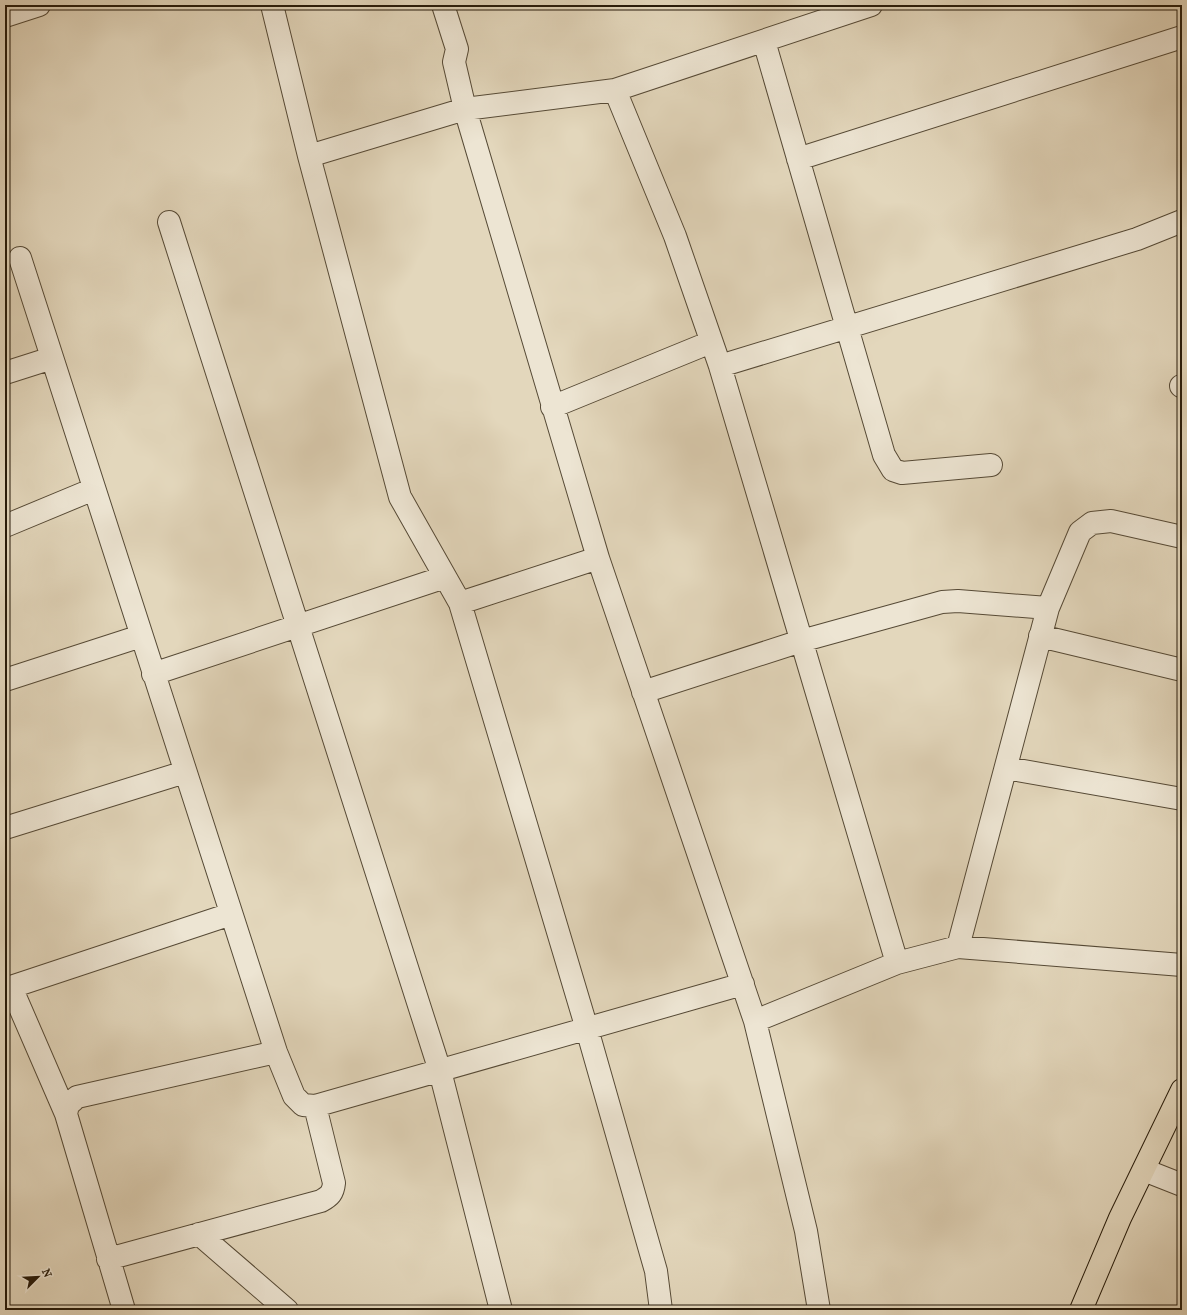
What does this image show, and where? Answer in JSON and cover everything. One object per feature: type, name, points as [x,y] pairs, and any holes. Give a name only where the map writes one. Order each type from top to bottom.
[{"type":"main road","points":[[1081,1310],[1120,1218],[1182,1090]]},
{"type":"street","points":[[5,16],[39,5]]},
{"type":"street","points":[[272,5],[309,156],[400,497],[460,603],[587,1029],[656,1271],[661,1310]]},
{"type":"street","points":[[443,5],[457,49],[454,62],[465,110],[598,558],[755,1022],[806,1231],[818,1310]]},
{"type":"street","points":[[309,156],[465,110],[615,90],[764,41],[849,9],[871,5]]},
{"type":"street","points":[[798,159],[1182,37]]},
{"type":"street","points":[[764,41],[884,455],[893,470],[902,473],[991,465]]},
{"type":"street","points":[[615,90],[675,236],[720,366],[897,963]]},
{"type":"street","points":[[720,366],[1137,239],[1182,221]]},
{"type":"street","points":[[169,222],[440,1070],[501,1310]]},
{"type":"street","points":[[20,258],[276,1052],[294,1096],[304,1105],[315,1106],[742,984]]},
{"type":"street","points":[[552,407],[711,342]]},
{"type":"street","points":[[5,373],[52,358]]},
{"type":"street","points":[[5,526],[94,489]]},
{"type":"street","points":[[958,947],[1048,608],[1080,532],[1092,523],[1111,521],[1182,537]]},
{"type":"street","points":[[460,603],[598,558]]},
{"type":"street","points":[[153,674],[445,577]]},
{"type":"street","points":[[643,692],[801,641],[942,602],[958,601],[1048,608]]},
{"type":"street","points":[[5,680],[141,636]]},
{"type":"street","points":[[1040,636],[1182,670]]},
{"type":"street","points":[[1006,768],[1182,799]]},
{"type":"street","points":[[5,828],[185,772]]},
{"type":"street","points":[[124,1310],[66,1114],[8,988],[231,914]]},
{"type":"street","points":[[755,1022],[897,963],[958,947],[1182,965]]},
{"type":"street","points":[[66,1114],[68,1105],[77,1097],[276,1052]]},
{"type":"street","points":[[108,1259],[321,1201],[329,1197],[333,1191],[334,1183],[315,1106]]},
{"type":"street","points":[[1144,1170],[1182,1185]]},
{"type":"street","points":[[199,1234],[284,1309]]}]
